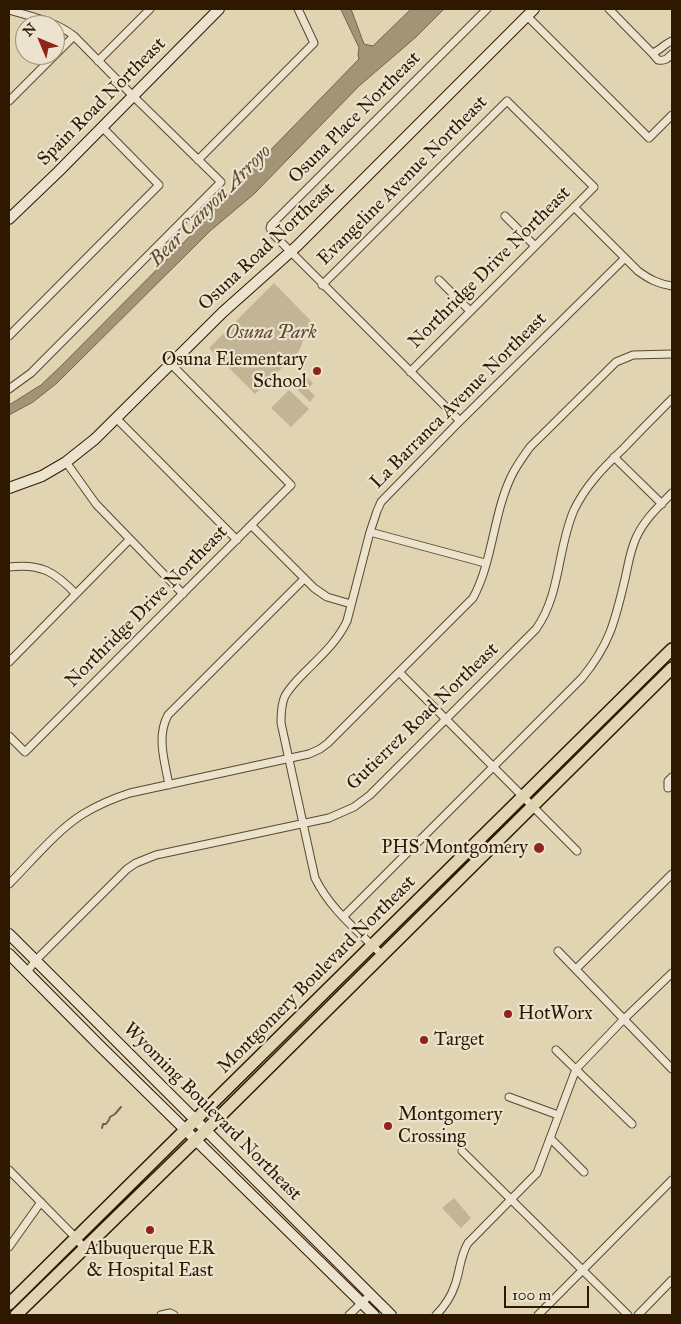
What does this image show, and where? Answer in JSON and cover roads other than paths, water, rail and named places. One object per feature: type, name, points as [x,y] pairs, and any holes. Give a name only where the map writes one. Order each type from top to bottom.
[{"type":"main road","name":"Spain Road Northeast","points":[[9,219],[219,9]]},
{"type":"main road","name":"Osuna Road Northeast","points":[[9,488],[42,476],[66,462],[95,439],[223,312],[291,252],[530,12]]},
{"type":"main road","name":"Montgomery Boulevard Northeast","points":[[9,1304],[672,649]]},
{"type":"main road","name":"Montgomery Boulevard Northeast","points":[[16,1315],[206,1130],[672,668]]},
{"type":"main road","name":"Wyoming Boulevard Northeast","points":[[9,934],[391,1315]]},
{"type":"main road","name":"Wyoming Boulevard Northeast","points":[[9,954],[184,1130],[374,1315]]},
{"type":"main road","points":[[100,1233],[115,1208],[132,1190],[134,1180]]},
{"type":"street","points":[[98,61],[150,9]]},
{"type":"street","points":[[198,160],[314,43],[298,9]]},
{"type":"street","name":"Osuna Place Northeast","points":[[291,252],[271,232],[270,228],[272,225],[487,9]]},
{"type":"street","points":[[609,9],[658,60],[667,60],[672,54]]},
{"type":"street","points":[[9,10],[54,24],[74,36],[221,182],[31,373],[9,389]]},
{"type":"street","points":[[530,12],[649,138],[672,115]]},
{"type":"street","points":[[65,45],[74,36]]},
{"type":"street","points":[[652,53],[672,41]]},
{"type":"street","points":[[9,101],[45,65]]},
{"type":"street","name":"Northridge Drive Northeast","points":[[410,372],[594,187],[507,101]]},
{"type":"street","name":"Evangeline Avenue Northeast","points":[[322,285],[507,101]]},
{"type":"street","points":[[9,336],[159,185],[102,127]]},
{"type":"street","points":[[574,206],[649,280],[672,286]]},
{"type":"street","points":[[505,216],[535,246]]},
{"type":"street","points":[[291,252],[460,421]]},
{"type":"street","name":"La Barranca Avenue Northeast","points":[[382,955],[330,903],[315,878],[281,723],[284,697],[336,640],[347,621],[370,532],[381,502],[625,258]]},
{"type":"street","points":[[439,280],[470,311]]},
{"type":"street","points":[[9,884],[58,834],[82,814],[107,802],[124,795],[309,754],[328,743],[473,598],[486,563],[511,476],[530,448],[616,362],[633,355],[672,354]]},
{"type":"street","name":"Northridge Drive Northeast","points":[[9,736],[25,752],[292,485],[171,364]]},
{"type":"street","name":"Gutierrez Road Northeast","points":[[27,972],[36,960],[117,878],[136,863],[156,855],[329,818],[363,801],[370,795],[529,637],[542,621],[552,597],[566,534],[574,510],[586,489],[599,472],[672,399]]},
{"type":"street","points":[[116,418],[237,540]]},
{"type":"street","points":[[614,457],[662,504]]},
{"type":"street","points":[[66,462],[96,504],[183,594]]},
{"type":"street","points":[[343,917],[582,678],[607,642],[616,619],[634,540],[646,520],[672,493]]},
{"type":"street","points":[[252,526],[314,588],[328,597],[351,604]]},
{"type":"street","points":[[370,532],[486,563]]},
{"type":"street","points":[[9,662],[130,540]]},
{"type":"street","points":[[9,567],[32,566],[53,573],[76,594]]},
{"type":"street","points":[[169,785],[161,741],[162,730],[168,716],[304,578]]},
{"type":"street","points":[[400,673],[576,851]]},
{"type":"street","points":[[668,788],[668,781],[672,778]]},
{"type":"street","points":[[576,969],[672,874]]},
{"type":"street","points":[[558,951],[672,1069]]},
{"type":"street","points":[[436,1315],[447,1303],[452,1293],[462,1255],[468,1243],[537,1173],[576,1069],[672,973]]},
{"type":"street","points":[[556,1050],[632,1124]]},
{"type":"street","points":[[509,1097],[558,1115]]},
{"type":"street","points":[[550,1138],[584,1172]]},
{"type":"street","points":[[462,1151],[628,1315]]},
{"type":"street","points":[[9,1170],[84,1248]]},
{"type":"street","points":[[538,1315],[672,1180]]},
{"type":"street","points":[[9,1247],[41,1202]]},
{"type":"street","points":[[638,1315],[672,1280]]},
{"type":"street","points":[[349,1315],[370,1295]]},
{"type":"street","points":[[162,1315],[170,1313],[174,1315]]},
{"type":"waterway","points":[[102,1128],[103,1124],[106,1124],[110,1117],[121,1107]]},
{"type":"place","name":"Osuna Elementary School","points":[[317,371]]},
{"type":"place","name":"PHS Montgomery","points":[[539,848]]},
{"type":"place","name":"HotWorx","points":[[508,1014]]},
{"type":"place","name":"Target","points":[[424,1040]]},
{"type":"place","name":"Montgomery Crossing","points":[[388,1126]]},
{"type":"place","name":"Albuquerque ER & Hospital East","points":[[150,1230]]},
{"type":"water label","name":"Bear Canyon Arroyo","points":[[211,206]]},
{"type":"park label","name":"Osuna Park","points":[[271,333]]}]
